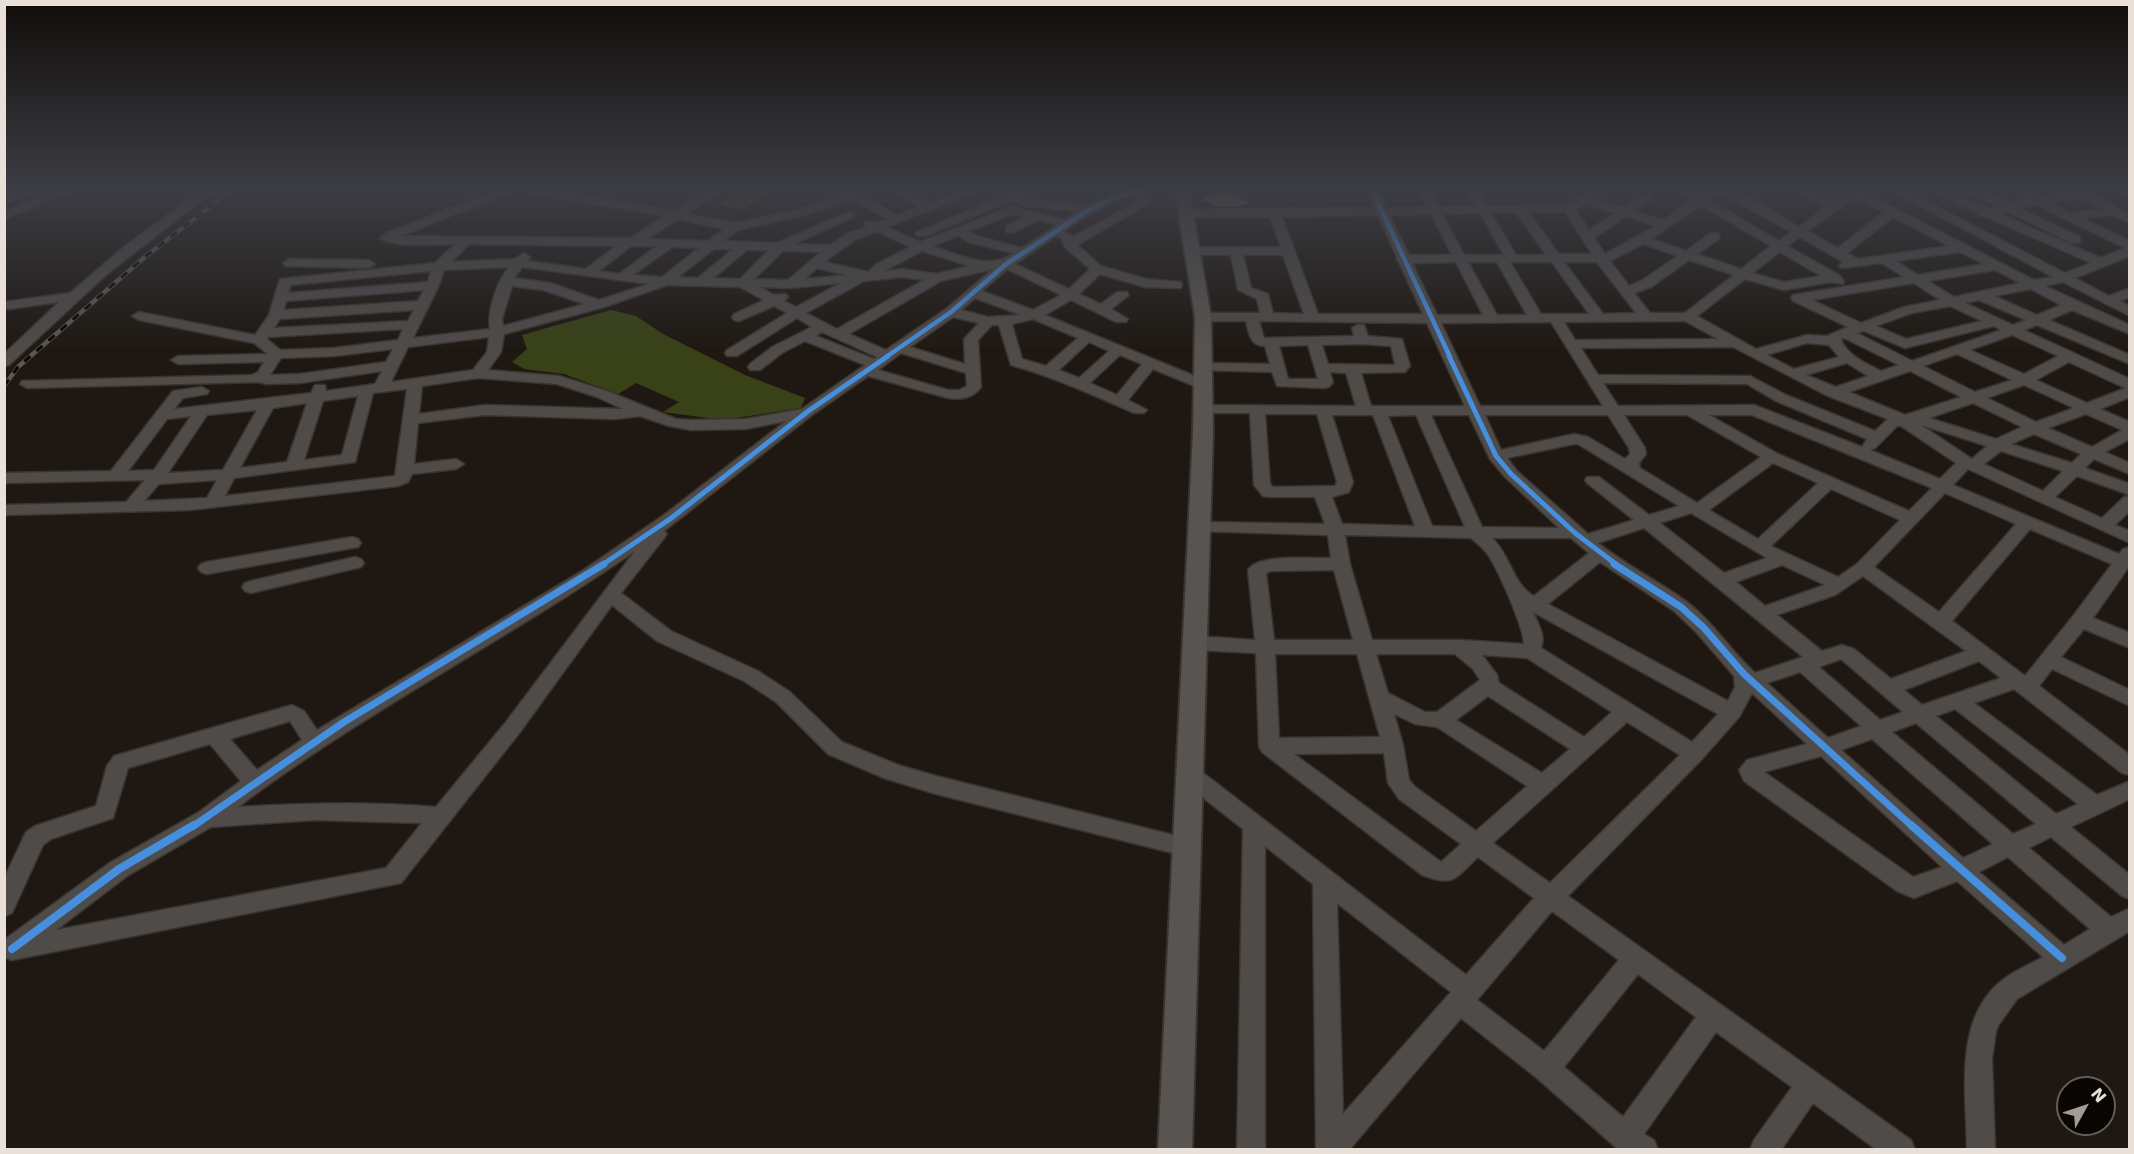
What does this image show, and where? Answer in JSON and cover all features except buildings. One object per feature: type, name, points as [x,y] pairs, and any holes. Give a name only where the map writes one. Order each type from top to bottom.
[{"type":"main road","points":[[1175,1149],[1185,847],[1201,527],[1203,317],[1191,244]]},
{"type":"street","points":[[4,362],[53,312],[137,244]]},
{"type":"street","points":[[386,244],[450,255]]},
{"type":"street","points":[[4,478],[230,474],[349,459],[374,388],[391,366],[433,285],[440,266],[463,244]]},
{"type":"street","points":[[482,263],[500,244]]},
{"type":"street","points":[[478,374],[494,352],[497,332],[495,320],[507,280],[518,263],[538,244]]},
{"type":"street","points":[[590,272],[628,244]]},
{"type":"street","points":[[621,278],[669,244]]},
{"type":"street","points":[[703,244],[832,249]]},
{"type":"street","points":[[178,360],[334,352],[497,332],[600,304],[652,287],[665,280],[709,244]]},
{"type":"street","points":[[742,283],[785,244]]},
{"type":"street","points":[[792,284],[832,249],[842,244]]},
{"type":"street","points":[[914,244],[984,267]]},
{"type":"street","points":[[732,354],[796,313],[869,276],[878,268],[925,244]]},
{"type":"street","points":[[991,244],[1024,252]]},
{"type":"street","points":[[670,519],[610,594],[513,727],[393,876],[12,949],[118,869],[207,818],[314,742],[588,575],[670,519],[807,412],[951,312],[1006,264],[1037,244]]},
{"type":"street","points":[[1069,244],[1097,269],[1145,283],[1176,285]]},
{"type":"street","points":[[1285,244],[1312,316]]},
{"type":"street","points":[[1395,244],[1496,456],[1511,474],[1586,542],[1681,608],[1704,628],[1747,677],[1960,870],[2062,958]]},
{"type":"street","points":[[1452,244],[1492,319]]},
{"type":"street","points":[[1499,244],[1536,318]]},
{"type":"street","points":[[1544,244],[1598,317]]},
{"type":"street","points":[[1592,244],[1645,316]]},
{"type":"street","points":[[1402,259],[1601,258],[1614,257],[1636,244]]},
{"type":"street","points":[[1654,244],[1779,285],[1851,332],[1912,366],[2037,429],[2090,454],[2130,469]]},
{"type":"street","points":[[1626,291],[1646,284],[1704,244]]},
{"type":"street","points":[[1775,244],[1851,288]]},
{"type":"street","points":[[1688,317],[1782,244]]},
{"type":"street","points":[[1820,244],[1855,263]]},
{"type":"street","points":[[1838,254],[1851,244]]},
{"type":"street","points":[[1954,244],[2072,305],[2130,331]]},
{"type":"street","points":[[2000,244],[2130,312]]},
{"type":"street","points":[[2065,244],[2130,266]]},
{"type":"street","points":[[2079,244],[2107,259]]},
{"type":"street","points":[[702,282],[744,246]]},
{"type":"street","points":[[1819,270],[1882,258],[1962,248]]},
{"type":"street","points":[[1192,251],[1288,251]]},
{"type":"street","points":[[1236,251],[1245,290],[1263,297],[1267,316]]},
{"type":"street","points":[[1753,354],[1807,339],[1851,332],[1896,314],[2065,278],[2130,251]]},
{"type":"street","points":[[1882,258],[1953,302],[2130,385]]},
{"type":"street","points":[[290,263],[393,265],[422,268]]},
{"type":"street","points":[[261,337],[276,315],[285,282],[440,266],[518,263],[621,278],[702,282],[792,284],[912,273],[937,279]]},
{"type":"street","points":[[814,264],[861,272],[869,276]]},
{"type":"street","points":[[838,334],[937,279],[1006,264],[1121,320]]},
{"type":"street","points":[[1800,297],[1997,266]]},
{"type":"street","points":[[951,312],[997,321],[1038,316],[1068,295],[1097,269]]},
{"type":"street","points":[[1779,285],[1834,278]]},
{"type":"street","points":[[507,280],[545,286],[600,304]]},
{"type":"street","points":[[742,283],[882,360],[954,395],[969,392],[974,387],[971,339],[997,321]]},
{"type":"street","points":[[739,317],[809,283]]},
{"type":"street","points":[[280,298],[433,285]]},
{"type":"street","points":[[545,286],[549,304],[556,316]]},
{"type":"street","points":[[2109,301],[2130,292]]},
{"type":"street","points":[[975,293],[1088,336],[1257,410],[1754,410],[1862,452],[2026,523],[2126,558],[2050,660],[2021,684],[1959,702],[1825,747],[1755,766],[1750,770],[1752,775],[1905,884],[1918,887],[1960,870],[2130,789]]},
{"type":"street","points":[[1101,310],[1122,295]]},
{"type":"street","points":[[1982,296],[2130,360]]},
{"type":"street","points":[[7,304],[70,297]]},
{"type":"street","points":[[7,304],[53,312]]},
{"type":"street","points":[[276,315],[423,305]]},
{"type":"street","points":[[1833,393],[2011,331],[2072,305]]},
{"type":"street","points":[[139,316],[261,337],[411,325]]},
{"type":"street","points":[[1251,316],[1257,339],[1396,342],[1403,366],[1400,369],[1322,368]]},
{"type":"street","points":[[1203,317],[1492,319],[1688,317],[1767,362],[1833,393],[1909,419],[1999,444],[2130,490]]},
{"type":"street","points":[[1356,317],[1362,340]]},
{"type":"street","points":[[1554,318],[1637,448],[1638,454],[1631,463],[1632,470]]},
{"type":"street","points":[[997,321],[1016,362],[1049,371],[1079,386],[1139,410]]},
{"type":"street","points":[[1851,332],[1905,344],[1994,322]]},
{"type":"street","points":[[755,367],[777,350],[822,327]]},
{"type":"street","points":[[2100,348],[2130,331]]},
{"type":"street","points":[[1851,332],[1851,358]]},
{"type":"street","points":[[805,336],[882,360],[974,371]]},
{"type":"street","points":[[1049,371],[1088,336]]},
{"type":"street","points":[[261,337],[276,356]]},
{"type":"street","points":[[1271,341],[1281,382],[1325,384],[1313,340]]},
{"type":"street","points":[[1571,344],[1734,343]]},
{"type":"street","points":[[1079,386],[1119,349]]},
{"type":"street","points":[[1959,350],[2130,430]]},
{"type":"street","points":[[294,467],[317,395],[334,352]]},
{"type":"street","points":[[116,476],[181,392],[256,389],[276,356]]},
{"type":"street","points":[[1862,452],[1892,423],[2025,381],[2067,357]]},
{"type":"street","points":[[1792,375],[1851,358],[1881,377]]},
{"type":"street","points":[[1750,380],[1767,362]]},
{"type":"street","points":[[1119,402],[1150,363]]},
{"type":"street","points":[[27,384],[260,379],[391,366]]},
{"type":"street","points":[[1202,386],[1277,368]]},
{"type":"street","points":[[1352,368],[1425,530]]},
{"type":"street","points":[[161,415],[268,404],[317,395],[478,374],[559,380],[602,394],[674,423],[728,426],[807,412]]},
{"type":"street","points":[[1594,379],[1750,380],[1781,398],[1876,437]]},
{"type":"street","points":[[4,510],[213,502],[398,481],[402,479],[405,470],[415,383]]},
{"type":"street","points":[[1763,613],[1829,591],[1840,585],[1863,568],[1941,487],[1970,463],[1999,444],[2130,392]]},
{"type":"street","points":[[213,502],[268,404]]},
{"type":"street","points":[[1686,409],[1772,457],[1912,519]]},
{"type":"street","points":[[409,420],[485,410],[616,414],[642,412]]},
{"type":"street","points":[[1257,410],[1262,485],[1265,489],[1269,492],[1338,492],[1345,485],[1323,410]]},
{"type":"street","points":[[1421,410],[1476,533],[1494,549],[1516,595],[1532,632],[1534,642],[1531,651]]},
{"type":"street","points":[[131,506],[166,466],[202,411]]},
{"type":"street","points":[[1909,419],[1970,463],[2130,538]]},
{"type":"street","points":[[2044,499],[2090,454],[2130,430]]},
{"type":"street","points":[[1496,456],[1579,439],[1760,547],[1840,585]]},
{"type":"street","points":[[1201,527],[1425,530],[1586,542],[1695,508],[1772,457]]},
{"type":"street","points":[[405,470],[456,464]]},
{"type":"street","points":[[1593,480],[1763,613],[1877,730],[2009,846],[2120,924],[2008,991],[1983,1030],[1980,1062],[1981,1149]]},
{"type":"street","points":[[1760,547],[1830,481]]},
{"type":"street","points":[[1322,493],[1336,530],[1341,564],[1393,746],[1399,783],[1407,793],[1901,1149]]},
{"type":"street","points":[[2104,526],[2130,501]]},
{"type":"street","points":[[1941,622],[2026,523]]},
{"type":"street","points":[[1535,605],[1586,542]]},
{"type":"street","points":[[207,568],[352,543]]},
{"type":"street","points":[[1722,580],[1783,558]]},
{"type":"street","points":[[251,587],[355,563]]},
{"type":"street","points":[[1269,746],[1265,647],[1257,570],[1268,565],[1341,564]]},
{"type":"street","points":[[1863,568],[1941,622],[2130,767]]},
{"type":"street","points":[[610,594],[664,636],[751,676],[783,697],[835,748],[892,772],[936,785],[1185,847]]},
{"type":"street","points":[[1516,595],[1732,712]]},
{"type":"street","points":[[2081,620],[2130,641]]},
{"type":"street","points":[[1195,643],[1265,647],[1460,647],[1531,651],[1694,754]]},
{"type":"street","points":[[1441,720],[1488,686],[1490,680],[1480,664],[1460,647]]},
{"type":"street","points":[[1747,677],[1845,652],[2130,889]]},
{"type":"street","points":[[1888,688],[1982,653]]},
{"type":"street","points":[[2050,660],[2130,699]]},
{"type":"street","points":[[1325,881],[1330,1149],[1345,1144],[1463,996],[1551,897],[1694,754],[1732,712],[1745,687],[1747,677]]},
{"type":"street","points":[[1488,686],[1585,748]]},
{"type":"street","points":[[1380,698],[1422,719],[1441,720],[1543,785]]},
{"type":"street","points":[[1959,702],[2095,806]]},
{"type":"street","points":[[1269,746],[1437,872],[1449,872],[1476,843],[1625,712]]},
{"type":"street","points":[[4,906],[34,839],[43,832],[105,812],[121,762],[292,713],[297,716],[314,742]]},
{"type":"street","points":[[214,735],[255,782]]},
{"type":"street","points":[[1269,746],[1393,746]]},
{"type":"street","points":[[1190,775],[1325,881],[1635,1143],[1713,1014]]},
{"type":"street","points":[[207,818],[314,811],[392,812],[440,816]]},
{"type":"street","points":[[1251,1149],[1254,825]]},
{"type":"street","points":[[1546,1070],[1636,958]]},
{"type":"street","points":[[1764,1149],[1810,1084]]},
{"type":"green space","points":[[611,310],[636,316],[663,334],[745,375],[805,398],[801,408],[723,420],[663,412],[679,402],[636,383],[618,394],[564,374],[524,369],[512,362],[527,349],[522,335]]},
{"type":"railway","points":[[4,386],[18,367],[162,244]]},
{"type":"cycle path","points":[[12,949],[119,869],[207,818],[272,770],[344,722],[588,575],[670,519],[807,412],[951,312],[1006,264],[1036,244]]},
{"type":"cycle path","points":[[1397,244],[1496,456],[1511,474],[1608,560],[1681,607],[1704,628],[1744,674],[2007,912],[2062,958]]}]
